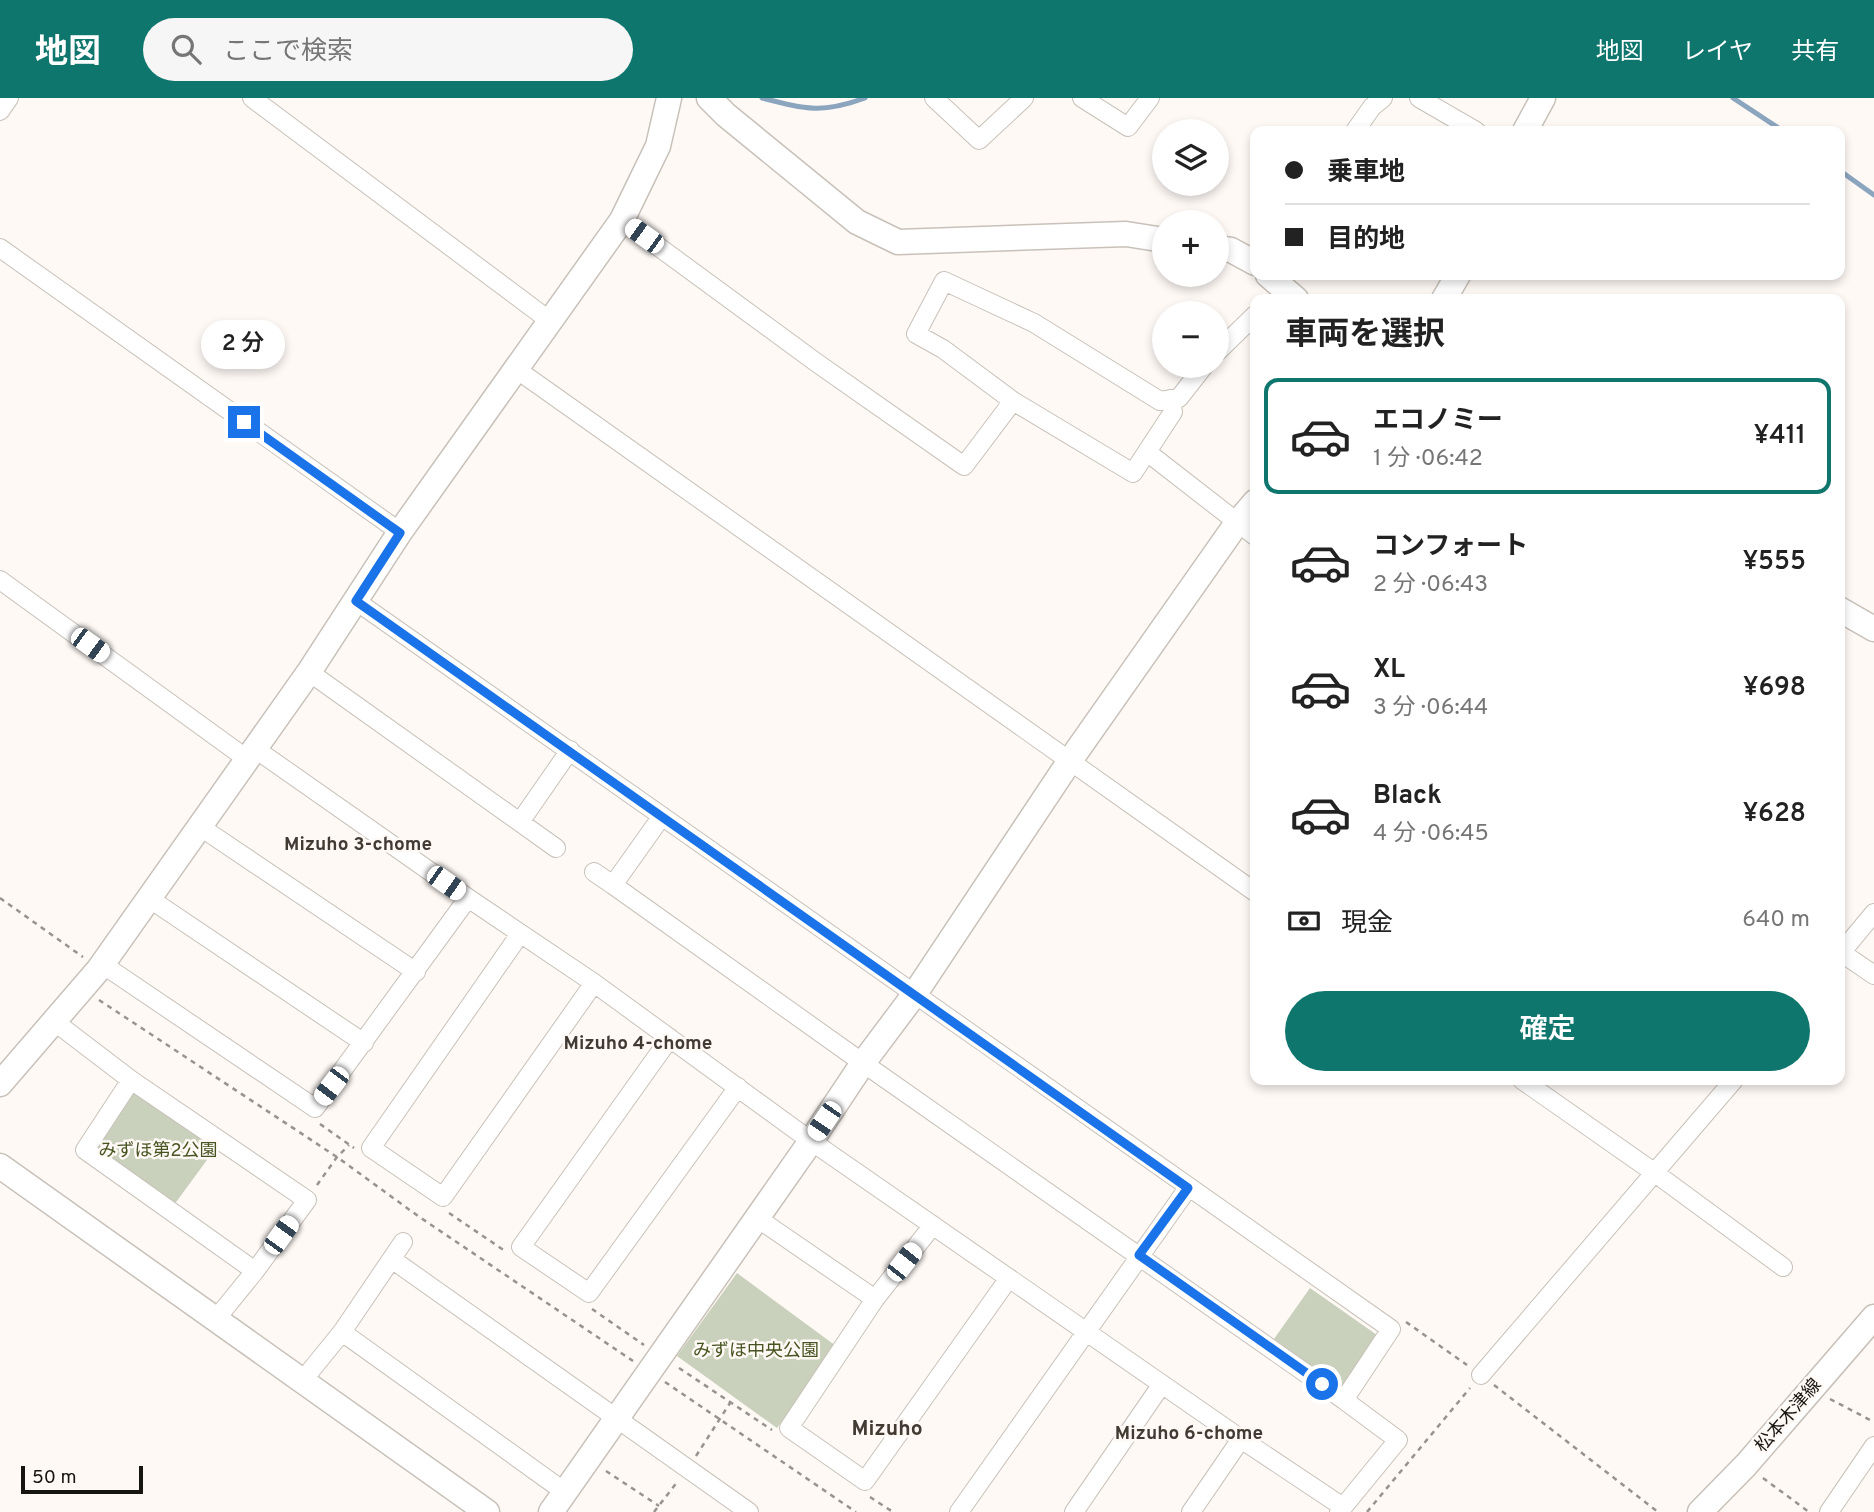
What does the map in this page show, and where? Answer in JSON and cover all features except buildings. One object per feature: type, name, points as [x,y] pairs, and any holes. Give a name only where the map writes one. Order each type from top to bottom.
[{"type":"street","points":[[0,111],[9,98]]},
{"type":"street","points":[[252,98],[550,321]]},
{"type":"street","points":[[0,1084],[84,989],[150,899],[309,672],[400,533],[622,220],[658,146],[669,98]]},
{"type":"street","points":[[709,98],[726,115],[858,222],[898,242],[1126,234],[1152,238]]},
{"type":"street","points":[[934,98],[979,140],[1013,101]]},
{"type":"street","points":[[1082,98],[1128,127],[1150,98]]},
{"type":"street","points":[[1528,126],[1543,98]]},
{"type":"street","points":[[1427,100],[1468,126]]},
{"type":"street","points":[[1358,126],[1372,101]]},
{"type":"street","points":[[622,220],[817,363],[964,466],[1013,401]]},
{"type":"street","points":[[0,248],[400,533]]},
{"type":"street","points":[[1229,250],[1250,260]]},
{"type":"street","points":[[1170,399],[1173,412],[1133,473],[1013,401],[943,349],[916,334],[944,281],[1034,323],[1160,401],[1170,399],[1179,398],[1195,378]]},
{"type":"street","points":[[1229,340],[1250,320]]},
{"type":"street","points":[[516,369],[1250,889]]},
{"type":"street","points":[[342,1332],[558,1502],[863,1063],[914,995],[1069,762],[1246,530],[1147,452]]},
{"type":"street","points":[[0,580],[251,753],[594,983],[811,1140],[1341,1510],[1398,1440],[594,872]]},
{"type":"street","points":[[356,601],[1391,1329],[1344,1400]]},
{"type":"street","points":[[1845,612],[1874,629]]},
{"type":"street","points":[[309,672],[556,848]]},
{"type":"street","points":[[520,822],[570,750]]},
{"type":"street","points":[[613,885],[662,816]]},
{"type":"street","points":[[199,826],[416,972]]},
{"type":"street","points":[[101,966],[315,1108],[468,898]]},
{"type":"street","points":[[150,899],[364,1043]]},
{"type":"street","points":[[1845,947],[1874,913]]},
{"type":"street","points":[[520,934],[371,1148],[443,1197],[594,983]]},
{"type":"street","points":[[1845,956],[1874,975]]},
{"type":"street","points":[[55,1022],[131,1080],[307,1199],[216,1319]]},
{"type":"street","points":[[670,1038],[521,1247],[589,1293],[738,1087]]},
{"type":"street","points":[[131,1080],[85,1150],[255,1271]]},
{"type":"street","points":[[1529,1085],[1783,1267]]},
{"type":"street","points":[[1481,1375],[1730,1085]]},
{"type":"street","points":[[0,1166],[487,1512]]},
{"type":"street","points":[[959,1512],[1188,1188]]},
{"type":"street","points":[[757,1218],[875,1299]]},
{"type":"street","points":[[933,1224],[875,1299],[789,1428],[865,1481],[1009,1278]]},
{"type":"street","points":[[303,1380],[342,1332],[403,1242]]},
{"type":"street","points":[[393,1260],[688,1467],[728,1506],[749,1512]]},
{"type":"street","name":"松本木津線","points":[[1700,1512],[1746,1465],[1874,1317]]},
{"type":"street","points":[[1074,1512],[1162,1384]]},
{"type":"street","points":[[1191,1512],[1241,1439]]},
{"type":"street","points":[[1829,1512],[1874,1446]]},
{"type":"path","points":[[0,898],[101,966]]},
{"type":"path","points":[[84,989],[337,1157],[418,1216],[655,1364],[730,1402],[779,1434]]},
{"type":"path","points":[[319,1123],[359,1152]]},
{"type":"path","points":[[307,1199],[337,1157],[349,1145]]},
{"type":"path","points":[[446,1211],[512,1255]]},
{"type":"path","points":[[587,1306],[720,1420],[856,1512]]},
{"type":"path","points":[[1391,1329],[1406,1322],[1481,1375],[1658,1512]]},
{"type":"path","points":[[1367,1512],[1481,1375]]},
{"type":"path","points":[[1811,1389],[1874,1422]]},
{"type":"path","points":[[654,1512],[688,1467],[730,1402]]},
{"type":"path","points":[[588,1458],[659,1506]]},
{"type":"path","points":[[1746,1465],[1809,1512]]},
{"type":"path","points":[[870,1496],[893,1512]]},
{"type":"green space","name":"みずほ第2公園","points":[[134,1091],[215,1149],[174,1205],[95,1149]]},
{"type":"green space","name":"みずほ中央公園","points":[[737,1273],[836,1346],[777,1428],[677,1356]]},
{"type":"green space","points":[[1310,1288],[1377,1335],[1342,1388],[1274,1339]]},
{"type":"waterway","points":[[762,98],[814,108],[837,106],[865,98]]},
{"type":"waterway","points":[[1733,98],[1775,126]]},
{"type":"waterway","points":[[1845,174],[1874,195]]},
{"type":"district","name":"Mizuho 3-chome","points":[[358,845]]},
{"type":"district","name":"Mizuho 4-chome","points":[[638,1044]]},
{"type":"district","name":"Mizuho","points":[[887,1429]]},
{"type":"district","name":"Mizuho 6-chome","points":[[1189,1434]]},
{"type":"route","points":[[244,422],[400,533],[356,601],[1188,1188],[1139,1255],[1322,1384]]}]
